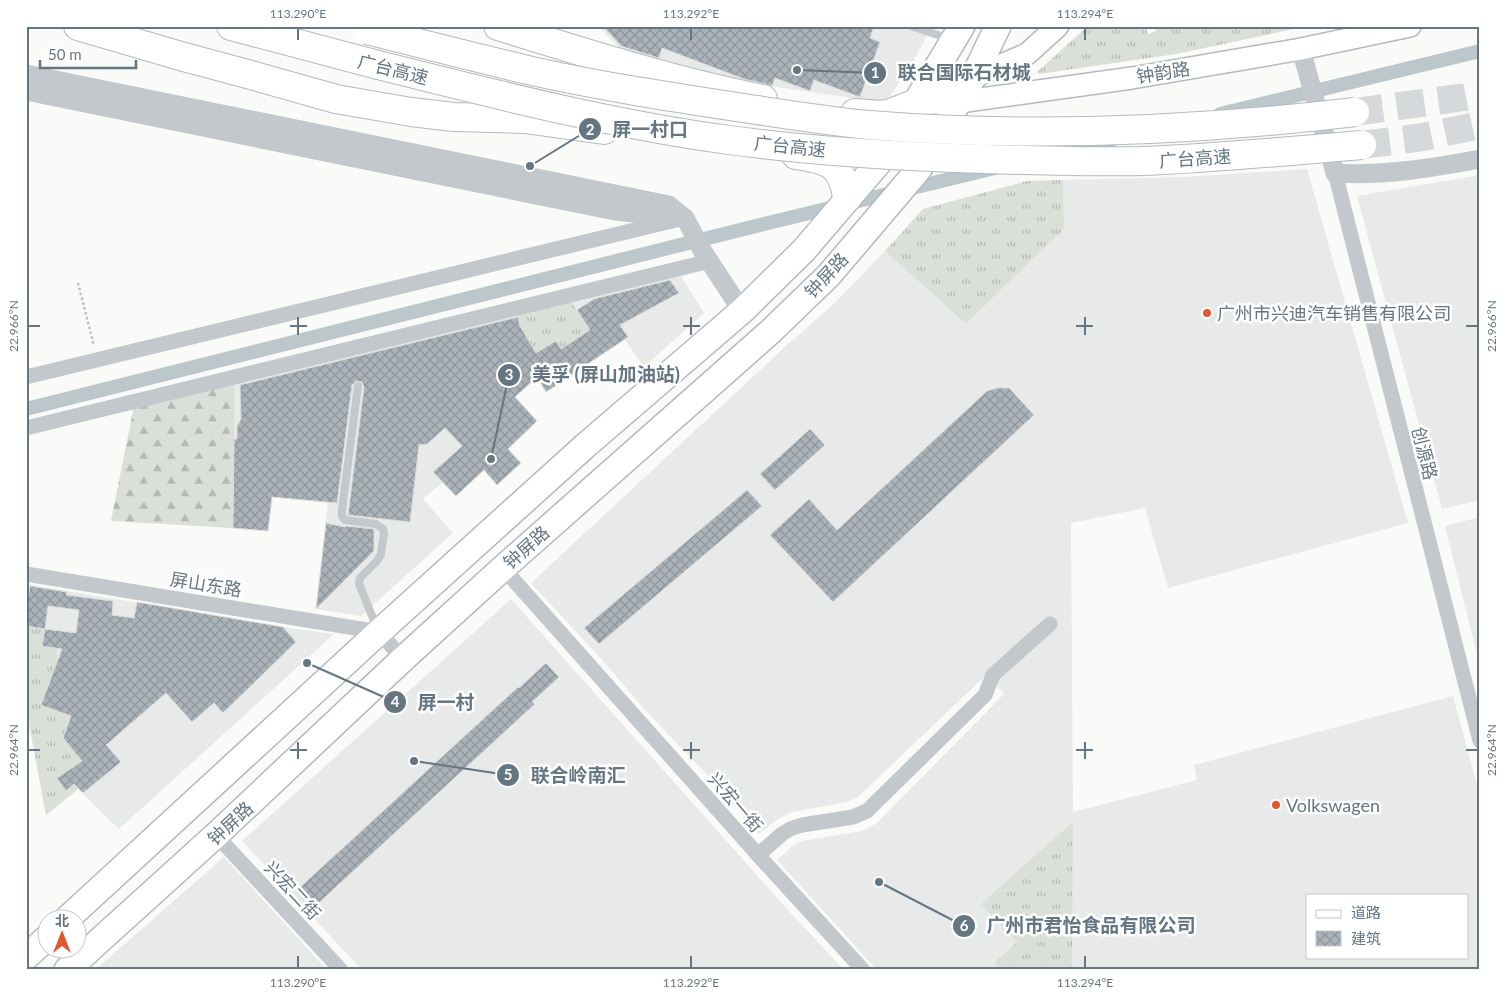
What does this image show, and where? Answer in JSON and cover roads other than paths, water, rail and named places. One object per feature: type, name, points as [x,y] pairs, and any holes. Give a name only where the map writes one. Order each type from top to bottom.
[{"type":"highway","points":[[78,26],[336,99],[411,112],[454,117],[524,119],[810,157],[834,166],[845,184],[847,198]]},
{"type":"highway","name":"广台高速","points":[[230,26],[436,80],[569,112],[728,140],[846,152],[950,158],[1142,161],[1362,145]]},
{"type":"highway","name":"广台高速","points":[[352,26],[534,72],[688,100],[832,121],[960,131],[1091,131],[1162,129],[1290,120],[1355,112]]},
{"type":"highway","points":[[498,26],[608,60],[714,89],[778,102],[878,115],[888,114],[914,104],[928,104],[937,108],[942,116],[944,127]]},
{"type":"highway","name":"钟屏路","points":[[67,970],[216,835],[403,659],[771,332],[829,275],[919,169],[960,102],[998,26]]},
{"type":"highway","name":"钟屏路","points":[[79,908],[379,632],[585,446],[742,311],[804,250],[881,160],[958,33]]},
{"type":"highway","points":[[26,957],[38,946]]},
{"type":"main road","points":[[914,104],[1027,54],[1058,26]]},
{"type":"main road","name":"钟韵路","points":[[914,104],[960,102],[1303,57],[1410,26]]},
{"type":"street","points":[[1303,57],[1335,173],[1363,175],[1480,159]]},
{"type":"street","points":[[26,74],[669,205],[684,218],[742,311]]},
{"type":"street","points":[[26,92],[614,211],[684,218]]},
{"type":"street","name":"创源路","points":[[1335,173],[1480,741]]},
{"type":"street","points":[[26,377],[684,218]]},
{"type":"street","points":[[26,428],[706,255]]},
{"type":"street","name":"兴宏一街","points":[[504,568],[758,855],[863,970]]},
{"type":"street","name":"屏山东路","points":[[26,574],[379,632]]},
{"type":"street","points":[[758,855],[790,829],[802,825],[853,817],[867,811],[985,695],[993,675],[1050,624]]},
{"type":"street","points":[[379,632],[403,659]]},
{"type":"street","name":"兴宏二街","points":[[216,835],[342,970]]},
{"type":"lane","points":[[912,26],[958,33]]},
{"type":"lane","points":[[358,386],[342,516],[345,520],[376,524],[383,529],[381,554],[378,561],[360,578],[359,584],[379,632]]},
{"type":"waterway","points":[[1220,114],[1480,51]]},
{"type":"waterway","points":[[1065,152],[1112,140]]},
{"type":"waterway","points":[[26,409],[995,168]]},
{"type":"tunnel","points":[[1355,112],[1480,94]]},
{"type":"tunnel","points":[[1362,145],[1423,137],[1480,125]]},
{"type":"place","name":"联合国际石材城","points":[[797,70]]},
{"type":"place","name":"屏一村口","points":[[530,166]]},
{"type":"place","name":"广州市兴迪汽车销售有限公司","points":[[1207,313]]},
{"type":"place","name":"美孚 (屏山加油站)","points":[[491,459]]},
{"type":"place","name":"屏一村","points":[[307,663]]},
{"type":"place","name":"联合岭南汇","points":[[414,761]]},
{"type":"place","name":"Volkswagen","points":[[1276,805]]},
{"type":"place","name":"广州市君怡食品有限公司","points":[[879,882]]}]
